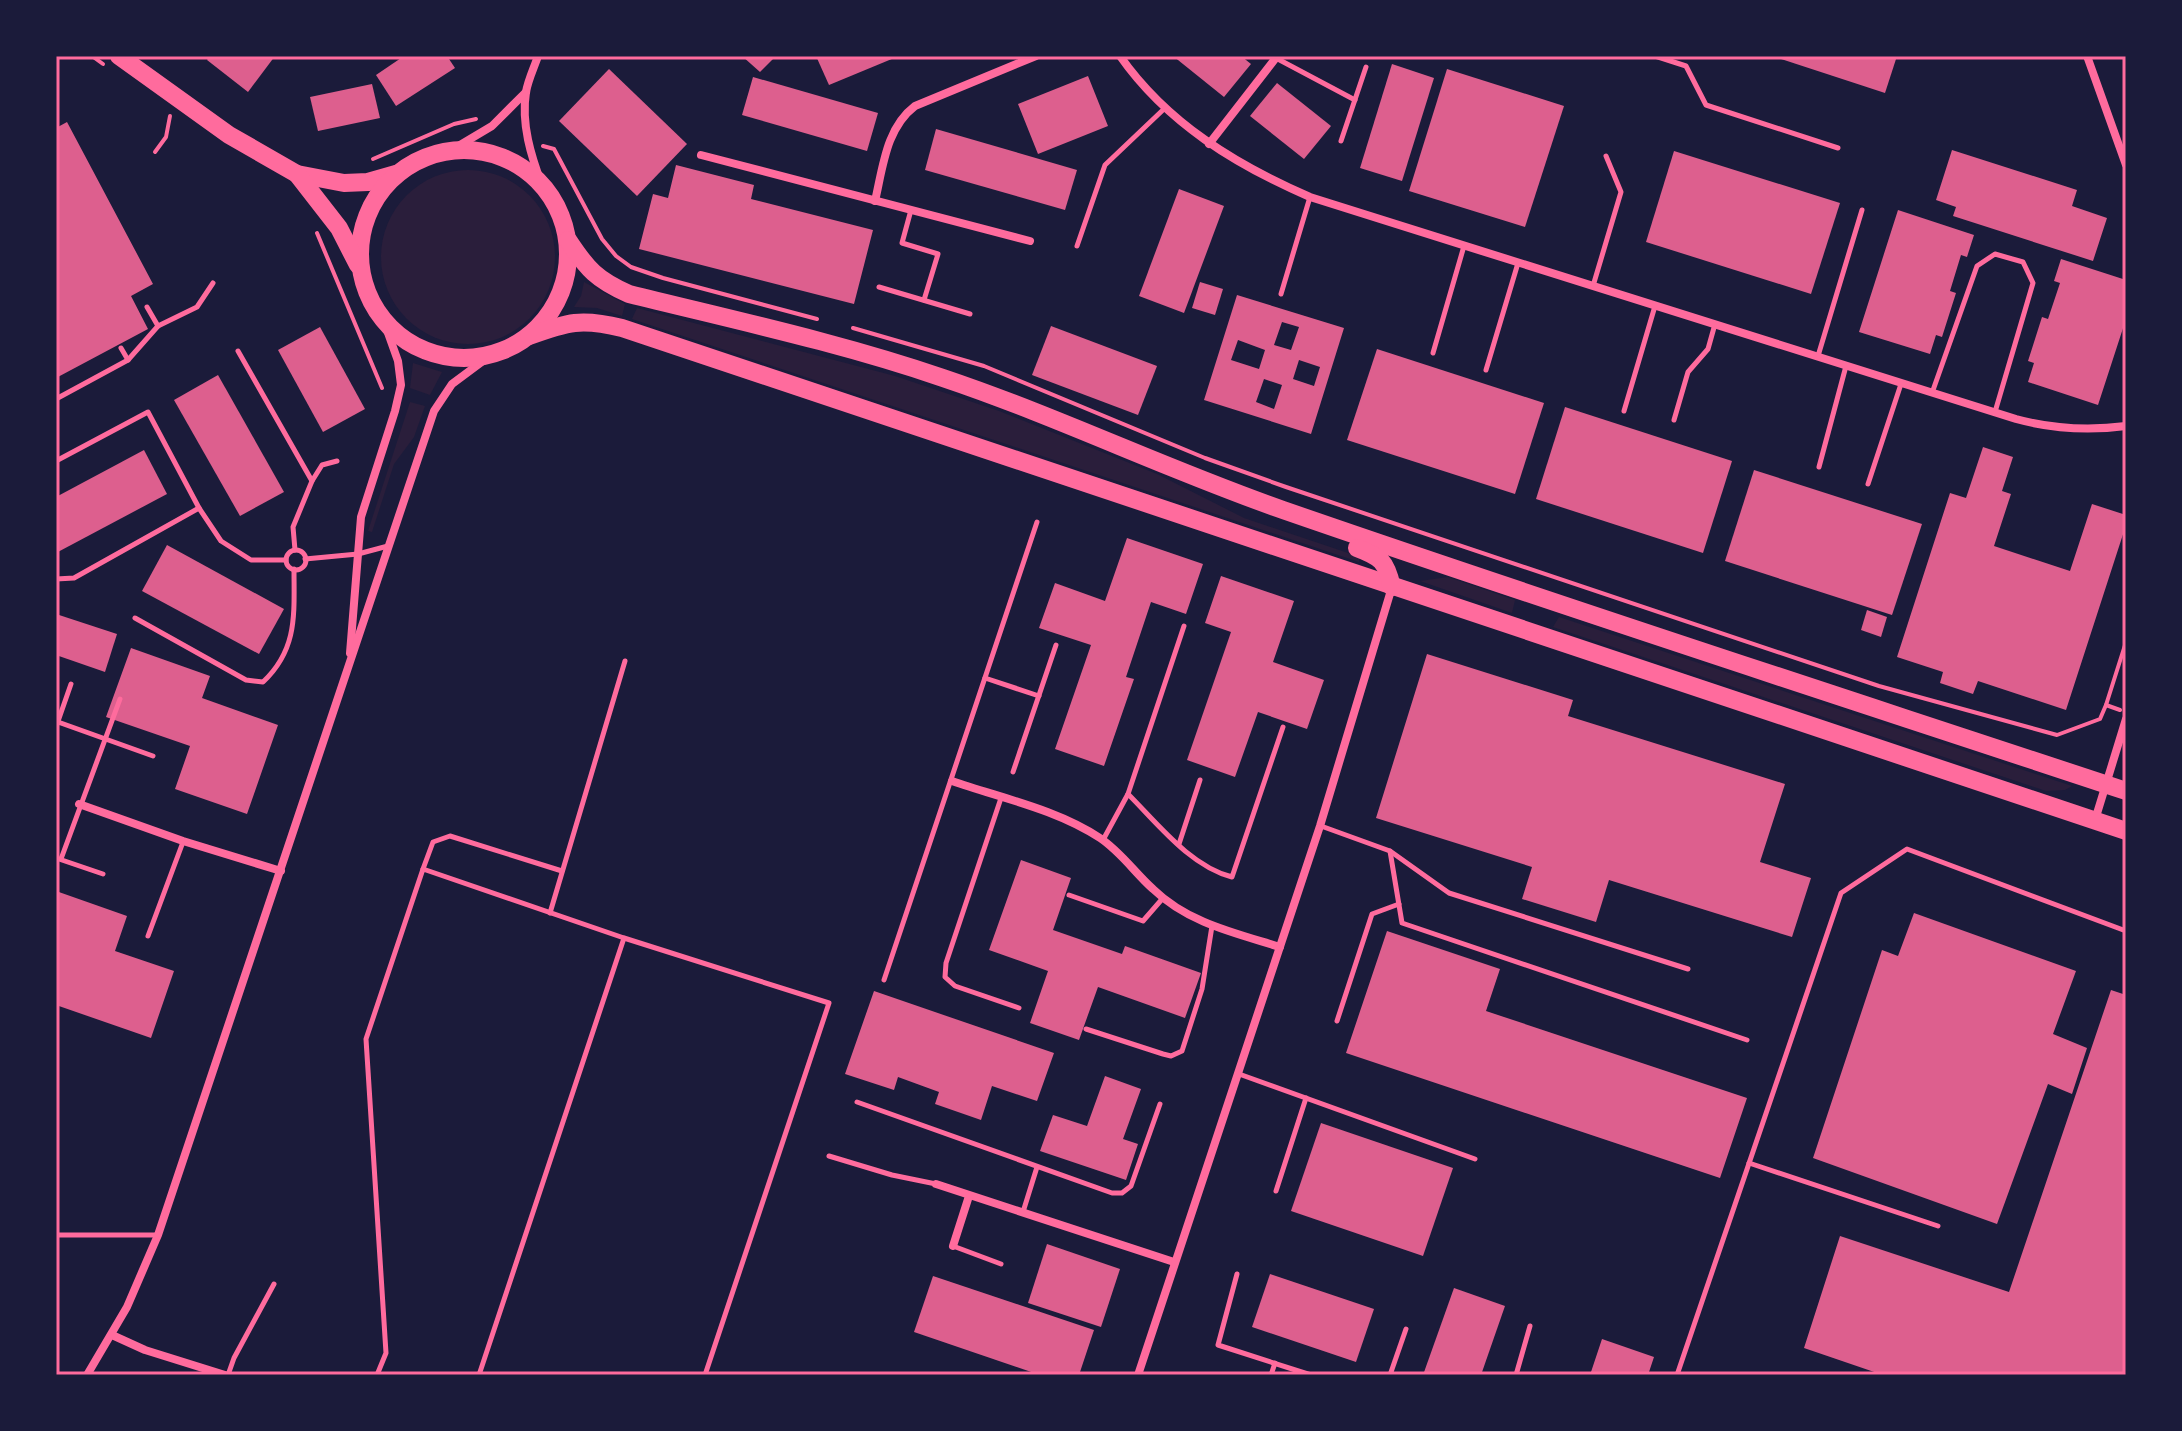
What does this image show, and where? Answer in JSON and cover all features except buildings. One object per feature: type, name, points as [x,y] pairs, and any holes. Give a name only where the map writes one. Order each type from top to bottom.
[{"type":"main road","points":[[119,56],[229,135],[297,174],[344,183],[368,182],[398,173],[432,155],[471,150],[491,153],[527,171],[542,185],[559,211],[568,240],[585,267],[608,285],[629,294],[835,346],[940,377],[1065,423],[1204,483],[2126,791]]},
{"type":"main road","points":[[361,271],[362,234],[367,217],[380,193],[398,173]]},
{"type":"main road","points":[[297,174],[339,228],[361,271],[369,296],[383,319],[413,345],[432,353],[471,358],[491,355],[529,336],[568,322],[586,321],[622,328],[2126,831]]},
{"type":"main road","points":[[529,336],[557,302],[565,282],[568,240]]},
{"type":"main road","points":[[1204,483],[1248,510],[1376,555],[1387,567],[1392,587]]},
{"type":"street","points":[[538,56],[526,92],[527,140],[542,185]]},
{"type":"street","points":[[875,201],[890,140],[906,113],[915,106],[1036,56]]},
{"type":"street","points":[[1120,56],[1165,107],[1209,144],[1272,181],[1310,197],[1995,413],[2057,428],[2081,430],[2126,426]]},
{"type":"street","points":[[2087,56],[2125,161]]},
{"type":"street","points":[[1209,144],[1274,58]]},
{"type":"street","points":[[450,151],[492,126],[526,92]]},
{"type":"street","points":[[701,155],[1030,241]]},
{"type":"street","points":[[349,669],[361,517],[401,385],[398,361],[383,319]]},
{"type":"street","points":[[87,1375],[112,1335],[158,1235],[434,411],[452,384],[491,355]]},
{"type":"street","points":[[1138,1375],[1320,826],[1392,587]]},
{"type":"street","points":[[2094,820],[2126,719]]},
{"type":"street","points":[[952,781],[1057,816],[1103,840],[1163,898],[1183,913],[1212,926],[1280,947]]},
{"type":"street","points":[[79,804],[281,871]]},
{"type":"street","points":[[936,1184],[1174,1262]]},
{"type":"street","points":[[953,1246],[969,1196]]},
{"type":"street","points":[[112,1335],[145,1350],[226,1375]]},
{"type":"lane","points":[[1655,56],[1686,66],[1706,105],[1838,148]]},
{"type":"lane","points":[[1274,58],[1355,100]]},
{"type":"lane","points":[[1341,141],[1366,67]]},
{"type":"lane","points":[[1077,246],[1105,165],[1165,107]]},
{"type":"lane","points":[[1593,286],[1621,192],[1606,156]]},
{"type":"lane","points":[[1281,294],[1310,197]]},
{"type":"lane","points":[[911,210],[902,243],[938,254],[924,300]]},
{"type":"lane","points":[[1818,356],[1862,210]]},
{"type":"lane","points":[[1433,353],[1464,245]]},
{"type":"lane","points":[[1932,393],[1977,266],[1995,254],[2023,262],[2033,283],[1995,413]]},
{"type":"lane","points":[[1486,370],[1518,262]]},
{"type":"lane","points":[[56,399],[128,360],[158,326],[197,307],[213,283]]},
{"type":"lane","points":[[879,287],[970,314]]},
{"type":"lane","points":[[1624,411],[1655,305]]},
{"type":"lane","points":[[147,307],[158,326]]},
{"type":"lane","points":[[1674,420],[1688,372],[1708,349],[1715,324]]},
{"type":"lane","points":[[121,348],[128,360]]},
{"type":"lane","points":[[238,351],[312,481]]},
{"type":"lane","points":[[1819,467],[1846,365]]},
{"type":"lane","points":[[1868,484],[1902,383]]},
{"type":"lane","points":[[56,461],[148,412],[199,508],[221,541],[251,560],[286,560]]},
{"type":"lane","points":[[295,550],[293,527],[312,481],[322,465],[337,461]]},
{"type":"lane","points":[[56,579],[74,578],[199,508]]},
{"type":"lane","points":[[884,980],[1037,522]]},
{"type":"lane","points":[[305,559],[358,554],[388,546]]},
{"type":"lane","points":[[295,550],[301,551],[305,559],[301,568],[294,569],[286,560],[287,554],[295,550]]},
{"type":"lane","points":[[135,618],[246,680],[263,682],[276,670],[291,641],[294,569]]},
{"type":"lane","points":[[1103,840],[1128,794],[1184,626]]},
{"type":"lane","points":[[1013,772],[1056,645]]},
{"type":"lane","points":[[550,913],[625,661]]},
{"type":"lane","points":[[985,678],[1039,696]]},
{"type":"lane","points":[[71,684],[57,724],[153,756]]},
{"type":"lane","points":[[103,874],[58,858],[120,699]]},
{"type":"lane","points":[[1128,794],[1202,864],[1232,877],[1283,727]]},
{"type":"lane","points":[[1179,844],[1200,780]]},
{"type":"lane","points":[[1001,798],[946,963],[945,977],[955,986],[1019,1008]]},
{"type":"lane","points":[[1320,826],[1390,851],[1449,893],[1688,969]]},
{"type":"lane","points":[[377,1375],[386,1353],[366,1039],[423,869],[433,842],[450,836],[562,871]]},
{"type":"lane","points":[[148,936],[183,841]]},
{"type":"lane","points":[[1677,1375],[1841,893],[1907,849],[2126,931]]},
{"type":"lane","points":[[1390,851],[1402,923],[1747,1040]]},
{"type":"lane","points":[[423,869],[624,938],[829,1003],[705,1375]]},
{"type":"lane","points":[[1069,895],[1143,921],[1163,898]]},
{"type":"lane","points":[[1337,1021],[1372,914],[1399,904]]},
{"type":"lane","points":[[1086,1029],[1171,1056],[1182,1051],[1202,989],[1212,926]]},
{"type":"lane","points":[[479,1375],[624,938]]},
{"type":"lane","points":[[1239,1074],[1475,1159]]},
{"type":"lane","points":[[1276,1191],[1306,1098]]},
{"type":"lane","points":[[857,1102],[1101,1190],[1122,1193],[1131,1186],[1160,1104]]},
{"type":"lane","points":[[829,1156],[892,1175],[936,1184]]},
{"type":"lane","points":[[1749,1163],[1938,1226]]},
{"type":"lane","points":[[1022,1213],[1037,1167]]},
{"type":"lane","points":[[56,1235],[158,1235]]},
{"type":"lane","points":[[953,1246],[1001,1264]]},
{"type":"lane","points":[[1237,1274],[1218,1345],[1311,1375]]},
{"type":"lane","points":[[226,1375],[274,1284]]},
{"type":"lane","points":[[1516,1375],[1530,1326]]},
{"type":"lane","points":[[1390,1375],[1406,1329]]},
{"type":"lane","points":[[1271,1375],[1275,1363]]},
{"type":"path","points":[[161,109],[179,122]]},
{"type":"path","points":[[155,152],[166,137],[170,116]]},
{"type":"path","points":[[365,162],[454,124],[476,119]]},
{"type":"path","points":[[554,149],[602,239],[616,256],[631,267],[828,322]]},
{"type":"path","points":[[316,229],[382,388]]},
{"type":"path","points":[[843,326],[984,366],[1205,458],[1286,487],[1879,686],[2057,735],[2100,719],[2126,642]]},
{"type":"path","points":[[2106,705],[2126,712]]},
{"type":"shaded area","points":[[468,170],[501,177],[529,196],[548,224],[555,257],[548,290],[529,318],[501,337],[468,344],[435,337],[407,318],[388,290],[381,257],[388,224],[407,196],[435,177]]},
{"type":"shaded area","points":[[584,282],[625,304],[622,316],[597,308],[574,307],[581,296]]},
{"type":"shaded area","points":[[637,308],[895,376],[999,411],[1157,474],[1244,518],[1360,557],[1359,562],[632,319]]},
{"type":"shaded area","points":[[413,363],[442,372],[430,395],[410,388]]},
{"type":"shaded area","points":[[410,402],[425,406],[414,437],[394,464],[372,532],[368,531]]},
{"type":"shaded area","points":[[1448,577],[1515,600],[1512,613],[1420,581]]},
{"type":"shaded area","points":[[1559,617],[2072,786],[2065,790],[2046,791],[1553,627]]}]
